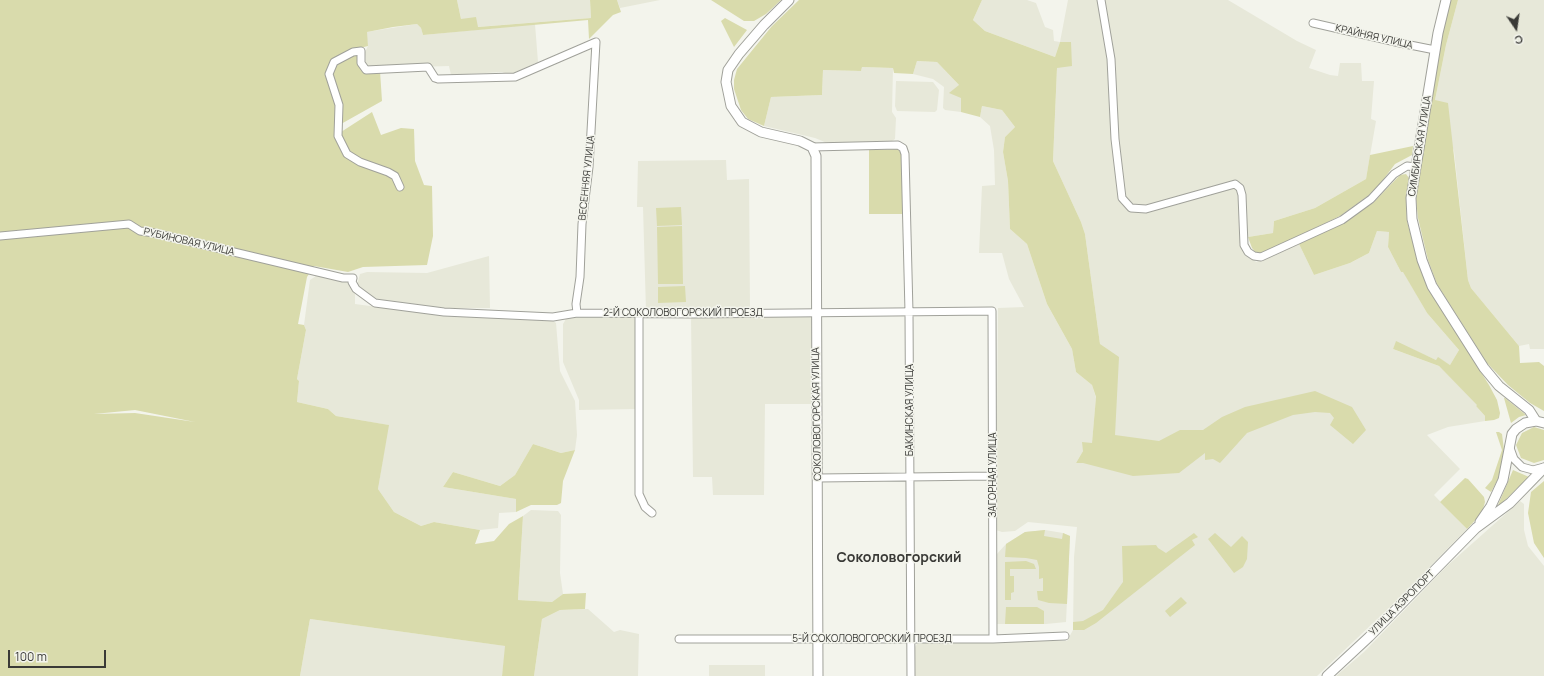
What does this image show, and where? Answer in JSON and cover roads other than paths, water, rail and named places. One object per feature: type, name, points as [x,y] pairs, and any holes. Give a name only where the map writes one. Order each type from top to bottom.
[{"type":"main road","points":[[789,0],[752,38],[732,64],[726,76],[726,89],[731,106],[742,122],[754,129],[800,141],[813,149]]},
{"type":"main road","name":"СИМБИРСКАЯ УЛИЦА","points":[[1446,0],[1435,50],[1411,198],[1412,219],[1422,260],[1432,286],[1484,368],[1499,386],[1529,410],[1541,422]]},
{"type":"main road","name":"СОКОЛОВОГОРСКАЯ УЛИЦА","points":[[813,149],[818,478],[818,676]]},
{"type":"main road","name":"УЛИЦА АЭРОПОРТ","points":[[1476,528],[1500,490],[1510,448],[1510,441],[1516,429],[1525,422],[1541,422]]},
{"type":"main road","name":"УЛИЦА АЭРОПОРТ","points":[[1327,676],[1369,637],[1476,528],[1510,503],[1544,468]]},
{"type":"street","points":[[1101,0],[1111,59],[1115,139],[1122,198],[1131,208],[1146,209],[1235,184],[1240,188],[1242,195],[1244,245],[1248,252],[1254,256],[1261,257],[1342,220],[1371,199],[1394,174],[1407,166],[1416,167]]},
{"type":"street","name":"КРАЙНЯЯ УЛИЦА","points":[[1313,23],[1400,44],[1435,50]]},
{"type":"street","name":"ВЕСЕННЯЯ УЛИЦА","points":[[400,187],[395,176],[360,162],[347,154],[338,136],[339,105],[329,74],[334,62],[353,52],[361,51],[361,63],[366,70],[428,67],[435,78],[438,79],[514,77],[596,42],[589,167],[582,224],[580,277],[576,304],[577,313]]},
{"type":"street","name":"БАКИНСКАЯ УЛИЦА","points":[[813,149],[901,146],[905,154],[909,312],[912,676]]},
{"type":"street","name":"РУБИНОВАЯ УЛИЦА","points":[[0,236],[129,224],[140,231],[154,233],[343,278],[353,278],[352,282],[356,289],[375,303]]},
{"type":"street","name":"2-Й СОКОЛОВОГОРСКИЙ ПРОЕЗД","points":[[375,303],[444,312],[553,317],[577,313],[639,314],[992,311]]},
{"type":"street","name":"ЗАГОРНАЯ УЛИЦА","points":[[992,311],[993,639]]},
{"type":"street","points":[[639,314],[639,494],[645,507],[652,513]]},
{"type":"street","name":"УЛИЦА АЭРОПОРТ","points":[[1510,448],[1514,459],[1522,467],[1533,470],[1544,468]]},
{"type":"street","points":[[818,478],[993,476]]},
{"type":"street","name":"5-Й СОКОЛОВОГОРСКИЙ ПРОЕЗД","points":[[679,639],[993,639],[1065,636]]},
{"type":"district","name":"Соколовогорский","points":[[899,558]]}]
